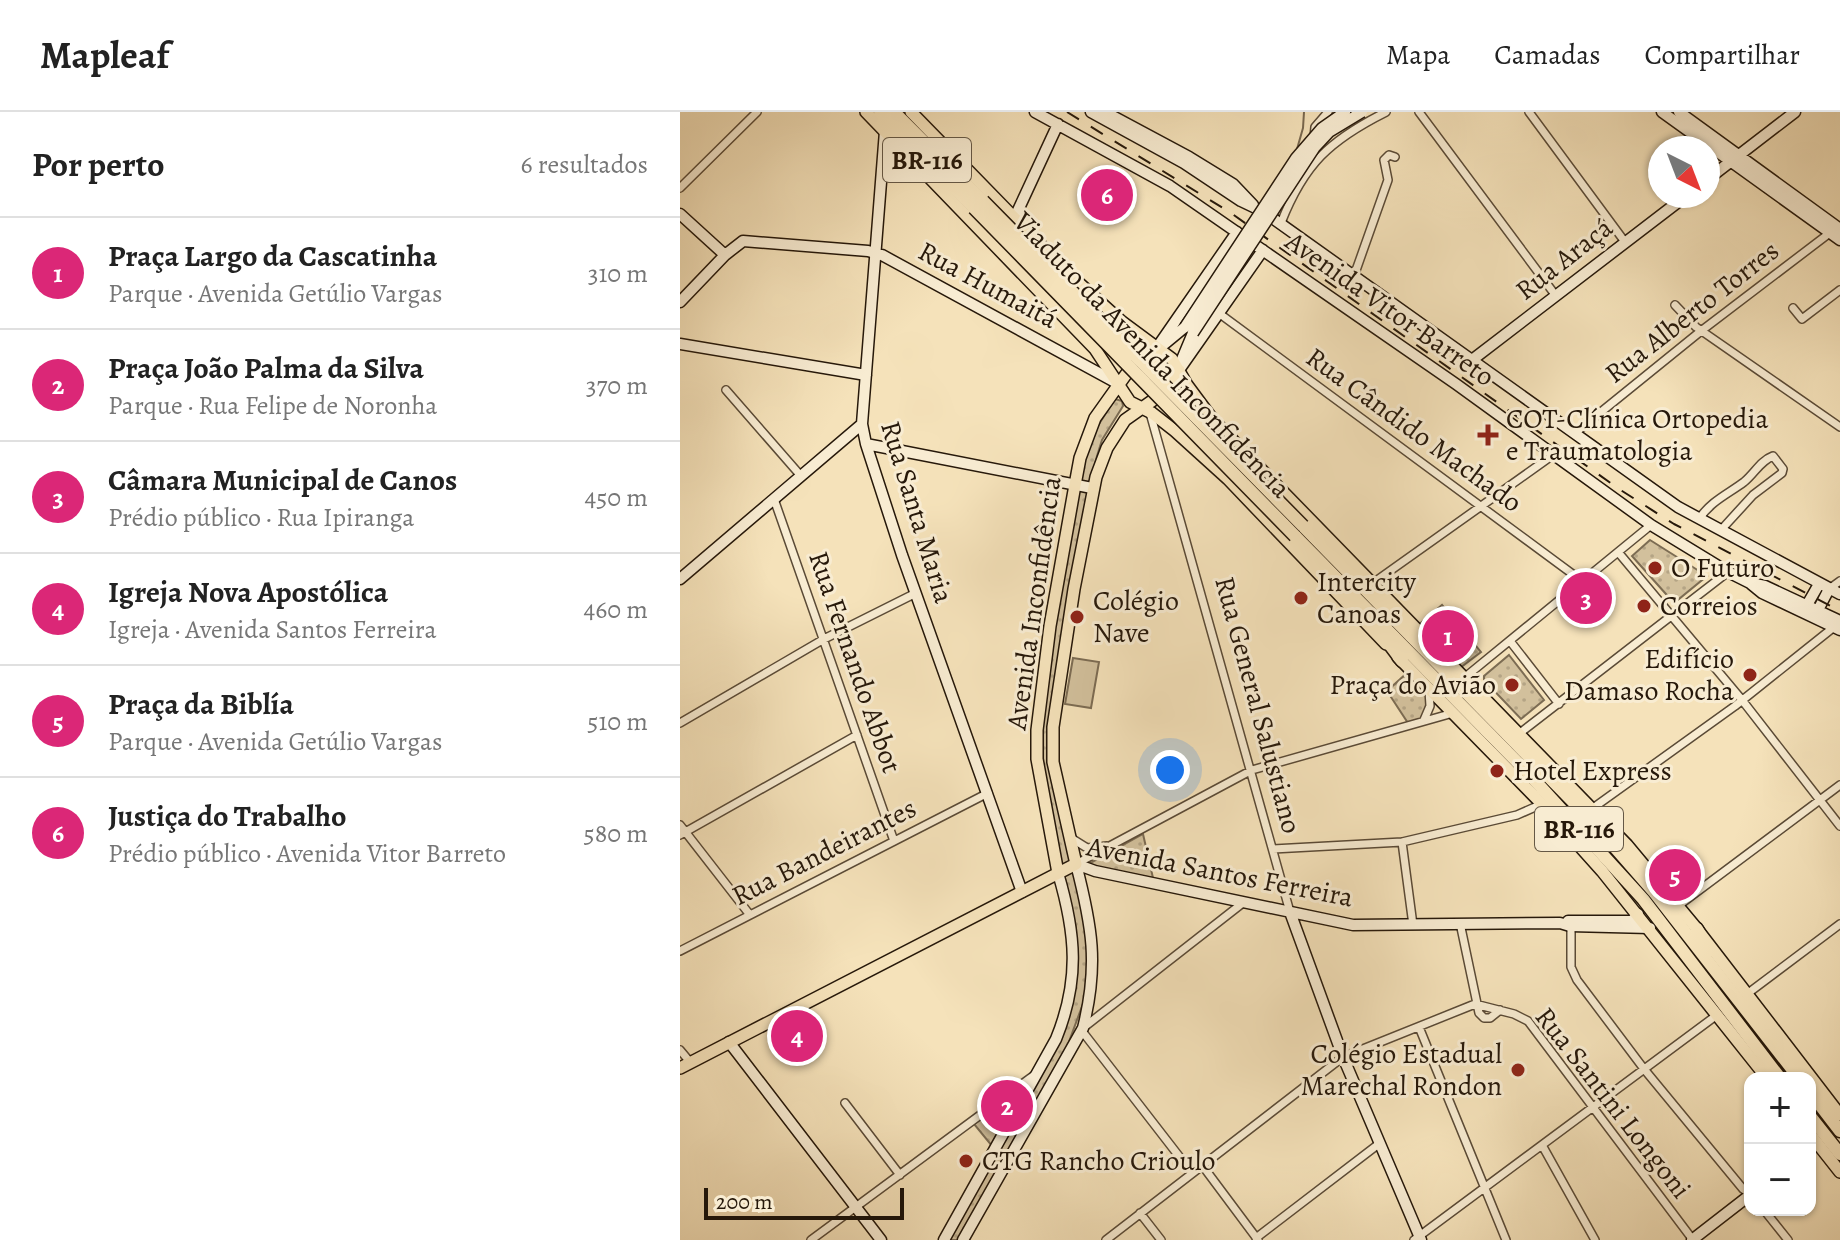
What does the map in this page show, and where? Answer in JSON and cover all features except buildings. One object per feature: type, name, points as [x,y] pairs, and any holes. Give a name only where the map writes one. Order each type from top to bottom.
[{"type":"highway","name":"BR-116","points":[[880,112],[978,205]]},
{"type":"highway","name":"BR-116","points":[[894,112],[978,205]]},
{"type":"highway","name":"Viaduto da Avenida Inconfidência","points":[[978,205],[1299,531]]},
{"type":"highway","name":"BR-116","points":[[1299,531],[1356,599],[1402,661]]},
{"type":"highway","name":"BR-116","points":[[1299,531],[1384,609],[1591,820],[1654,892],[1794,1072]]},
{"type":"highway","name":"BR-116","points":[[1356,599],[1528,773],[1643,899],[1775,1072]]},
{"type":"highway","name":"BR-116","points":[[1384,609],[1425,639]]},
{"type":"highway","points":[[1493,753],[1528,773]]},
{"type":"highway","name":"BR-116","points":[[1643,899],[1645,910],[1739,1033],[1744,1047]]},
{"type":"highway","name":"BR-116","points":[[1697,929],[1728,985]]},
{"type":"highway","points":[[1816,1100],[1840,1131]]},
{"type":"highway","points":[[1816,1140],[1840,1154]]},
{"type":"main road","points":[[866,112],[1095,349],[1127,399],[1174,430],[1245,496],[1542,804],[1650,928],[1763,1072]]},
{"type":"main road","points":[[911,112],[1014,219],[1122,322],[1156,349],[1169,355],[1202,407],[1593,808],[1697,929],[1840,1115]]},
{"type":"main road","name":"Avenida Vitor Barreto","points":[[1035,112],[1170,186],[1651,525],[1750,583]]},
{"type":"main road","points":[[1091,112],[1220,181],[1239,188],[1253,205],[1678,507],[1840,594]]},
{"type":"main road","points":[[1105,112],[1189,157],[1220,181]]},
{"type":"main road","points":[[1189,330],[1296,158],[1322,128],[1345,112]]},
{"type":"main road","points":[[1189,330],[1315,147],[1329,132],[1362,112]]},
{"type":"main road","points":[[1662,112],[1735,158],[1836,229],[1840,240]]},
{"type":"main road","points":[[1679,112],[1735,158]]},
{"type":"main road","points":[[1720,170],[1795,112]]},
{"type":"main road","points":[[1014,219],[1058,124]]},
{"type":"main road","name":"Rua Santa Maria","points":[[885,131],[862,424],[916,593],[1022,892]]},
{"type":"main road","points":[[1267,213],[1288,205]]},
{"type":"main road","name":"Rua Araçá","points":[[1472,360],[1670,208]]},
{"type":"main road","points":[[680,214],[725,255]]},
{"type":"main road","name":"Avenida Inconfidência","points":[[1156,349],[1237,232]]},
{"type":"main road","points":[[680,302],[725,255],[743,241],[875,252]]},
{"type":"main road","name":"Avenida Inconfidência","points":[[963,1240],[1082,1030],[1091,992],[1094,954],[1090,920],[1053,762],[1053,727],[1092,492],[1112,439],[1125,420],[1145,410],[1166,389],[1263,250]]},
{"type":"main road","name":"Rua Humaitá","points":[[875,252],[1119,384]]},
{"type":"main road","points":[[1095,349],[1113,354],[1121,351],[1127,336],[1122,322]]},
{"type":"main road","name":"Avenida Inconfidência","points":[[944,1240],[1056,1039],[1069,1005],[1074,960],[1073,929],[1058,873],[1037,759],[1037,730],[1050,626],[1080,458],[1095,418],[1132,366],[1189,330]]},
{"type":"main road","name":"Avenida Inconfidência","points":[[1179,370],[1189,330]]},
{"type":"main road","points":[[680,344],[866,375]]},
{"type":"main road","points":[[1174,430],[1169,414],[1176,402],[1189,400],[1202,407]]},
{"type":"main road","points":[[680,579],[862,424]]},
{"type":"main road","points":[[866,444],[1092,492]]},
{"type":"main road","points":[[1750,583],[1765,586],[1812,608],[1838,626]]},
{"type":"main road","points":[[1750,583],[1762,593],[1838,626]]},
{"type":"main road","points":[[1812,608],[1824,586]]},
{"type":"main road","name":"Avenida Santos Ferreira","points":[[685,1065],[1076,864],[1095,871],[1353,925],[1632,921],[1638,914]]},
{"type":"main road","name":"Rua General Salustiano","points":[[1290,912],[1343,1057],[1418,1239]]},
{"type":"main road","name":"Avenida Santos Ferreira","points":[[1567,923],[1650,928]]},
{"type":"main road","points":[[729,1042],[881,1240]]},
{"type":"main road","points":[[1816,1140],[1840,1172]]},
{"type":"main road","points":[[1692,1240],[1744,1199]]},
{"type":"street","points":[[680,188],[757,112]]},
{"type":"street","points":[[1319,154],[1314,137],[1315,127],[1328,112]]},
{"type":"street","points":[[1281,223],[1288,205],[1319,154],[1359,126],[1386,112]]},
{"type":"street","points":[[1419,112],[1556,296]]},
{"type":"street","points":[[1529,112],[1625,242]]},
{"type":"street","points":[[1354,276],[1388,180],[1384,160],[1389,155],[1395,157]]},
{"type":"street","name":"Rua Alberto Torres","points":[[1575,433],[1701,331],[1836,229]]},
{"type":"street","points":[[1793,308],[1802,319],[1840,290]]},
{"type":"street","points":[[1675,305],[1701,331],[1840,427]]},
{"type":"street","name":"Rua Cândido Machado","points":[[1220,314],[1582,581]]},
{"type":"street","points":[[726,390],[801,476]]},
{"type":"street","name":"Rua General Salustiano","points":[[1145,410],[1161,448],[1290,912]]},
{"type":"street","points":[[1161,448],[1165,434],[1174,430]]},
{"type":"street","points":[[1373,583],[1553,455]]},
{"type":"street","points":[[1699,519],[1713,503],[1745,481],[1762,462],[1773,456],[1783,469],[1782,473],[1753,495],[1721,530]]},
{"type":"street","name":"Rua Fernando Abbot","points":[[774,499],[894,841]]},
{"type":"street","points":[[1464,678],[1651,525]]},
{"type":"street","points":[[1618,552],[1742,700],[1840,826]]},
{"type":"street","points":[[1520,733],[1728,572]]},
{"type":"street","points":[[1824,586],[1840,581]]},
{"type":"street","points":[[680,723],[824,639],[916,593]]},
{"type":"street","points":[[1593,808],[1838,626]]},
{"type":"street","points":[[1510,641],[1559,704]]},
{"type":"street","points":[[1424,721],[1431,700],[1428,688]]},
{"type":"street","points":[[1076,864],[1252,770],[1453,713]]},
{"type":"street","points":[[750,915],[682,831],[857,735]]},
{"type":"street","points":[[1678,906],[1840,785]]},
{"type":"street","name":"Rua Bandeirantes","points":[[680,951],[988,793]]},
{"type":"street","points":[[1273,849],[1402,842],[1517,815],[1542,804]]},
{"type":"street","points":[[1071,838],[1087,848],[1109,846]]},
{"type":"street","points":[[1402,842],[1413,925]]},
{"type":"street","points":[[1192,1173],[1082,1030],[1244,902]]},
{"type":"street","points":[[1106,1240],[1343,1057],[1475,1004],[1460,923]]},
{"type":"street","points":[[1567,923],[1571,967],[1577,980],[1644,1069],[1744,1190]]},
{"type":"street","points":[[1747,994],[1840,924]]},
{"type":"street","name":"Rua Santini Longoni","points":[[1475,1004],[1528,1021],[1692,1240]]},
{"type":"street","points":[[1087,1012],[1098,1017]]},
{"type":"street","points":[[1418,1239],[1718,1014]]},
{"type":"street","points":[[1419,1027],[1506,1240]]},
{"type":"street","points":[[680,1050],[685,1065]]},
{"type":"street","points":[[811,1240],[1035,1075]]},
{"type":"street","points":[[845,1103],[900,1175]]},
{"type":"street","points":[[1202,1165],[1257,1239],[1380,1143]]},
{"type":"street","points":[[1542,1145],[1595,1240]]},
{"type":"street","points":[[1140,1213],[1161,1240]]},
{"type":"street","points":[[1769,1216],[1788,1240]]},
{"type":"shaded area","points":[[1115,399],[1122,401],[1123,406],[1102,440],[1086,501],[1049,725],[1087,930],[1089,966],[1084,1001],[1067,1047],[958,1240],[947,1240],[1057,1042],[1077,959],[1076,928],[1039,761],[1053,628],[1083,459],[1092,435]]},
{"type":"shaded area","points":[[1650,540],[1707,576],[1674,603],[1632,556]]},
{"type":"shaded area","points":[[1442,605],[1481,652],[1460,668],[1417,626]]},
{"type":"shaded area","points":[[1509,655],[1544,700],[1521,719],[1484,680],[1484,676]]},
{"type":"shaded area","points":[[1073,658],[1099,662],[1091,708],[1065,704]]},
{"type":"shaded area","points":[[1407,673],[1422,688],[1426,697],[1423,718],[1408,723],[1387,691]]},
{"type":"shaded area","points":[[1143,834],[1153,878],[1087,865]]},
{"type":"shaded area","points":[[1677,851],[1699,883],[1681,898],[1676,898],[1652,867]]},
{"type":"shaded area","points":[[1025,1088],[992,1146],[974,1124]]},
{"type":"waterway","points":[[1297,149],[1304,112]]},
{"type":"railway","points":[[1067,112],[1231,213],[1619,489],[1674,524],[1840,611]]},
{"type":"place","name":"Justiça do Trabalho","points":[[1107,195]]},
{"type":"place","name":"COT-Clínica Ortopedia e Traumatologia","points":[[1488,435]]},
{"type":"place","name":"O Futuro","points":[[1655,568]]},
{"type":"place","name":"Intercity Canoas","points":[[1301,598]]},
{"type":"place","name":"Câmara Municipal de Canos","points":[[1586,598]]},
{"type":"place","name":"Correios","points":[[1644,606]]},
{"type":"place","name":"Colégio Nave","points":[[1077,617]]},
{"type":"place","name":"Praça Largo da Cascatinha","points":[[1448,636]]},
{"type":"place","name":"Edifício Damaso Rocha","points":[[1750,675]]},
{"type":"place","name":"Praça do Avião","points":[[1512,685]]},
{"type":"place","name":"Hotel Express","points":[[1497,771]]},
{"type":"place","name":"Praça da Biblía","points":[[1675,875]]},
{"type":"place","name":"Igreja Nova Apostólica","points":[[797,1036]]},
{"type":"place","name":"Colégio Estadual Marechal Rondon","points":[[1518,1070]]},
{"type":"place","name":"Praça João Palma da Silva","points":[[1007,1106]]},
{"type":"place","name":"CTG Rancho Crioulo","points":[[966,1161]]}]
